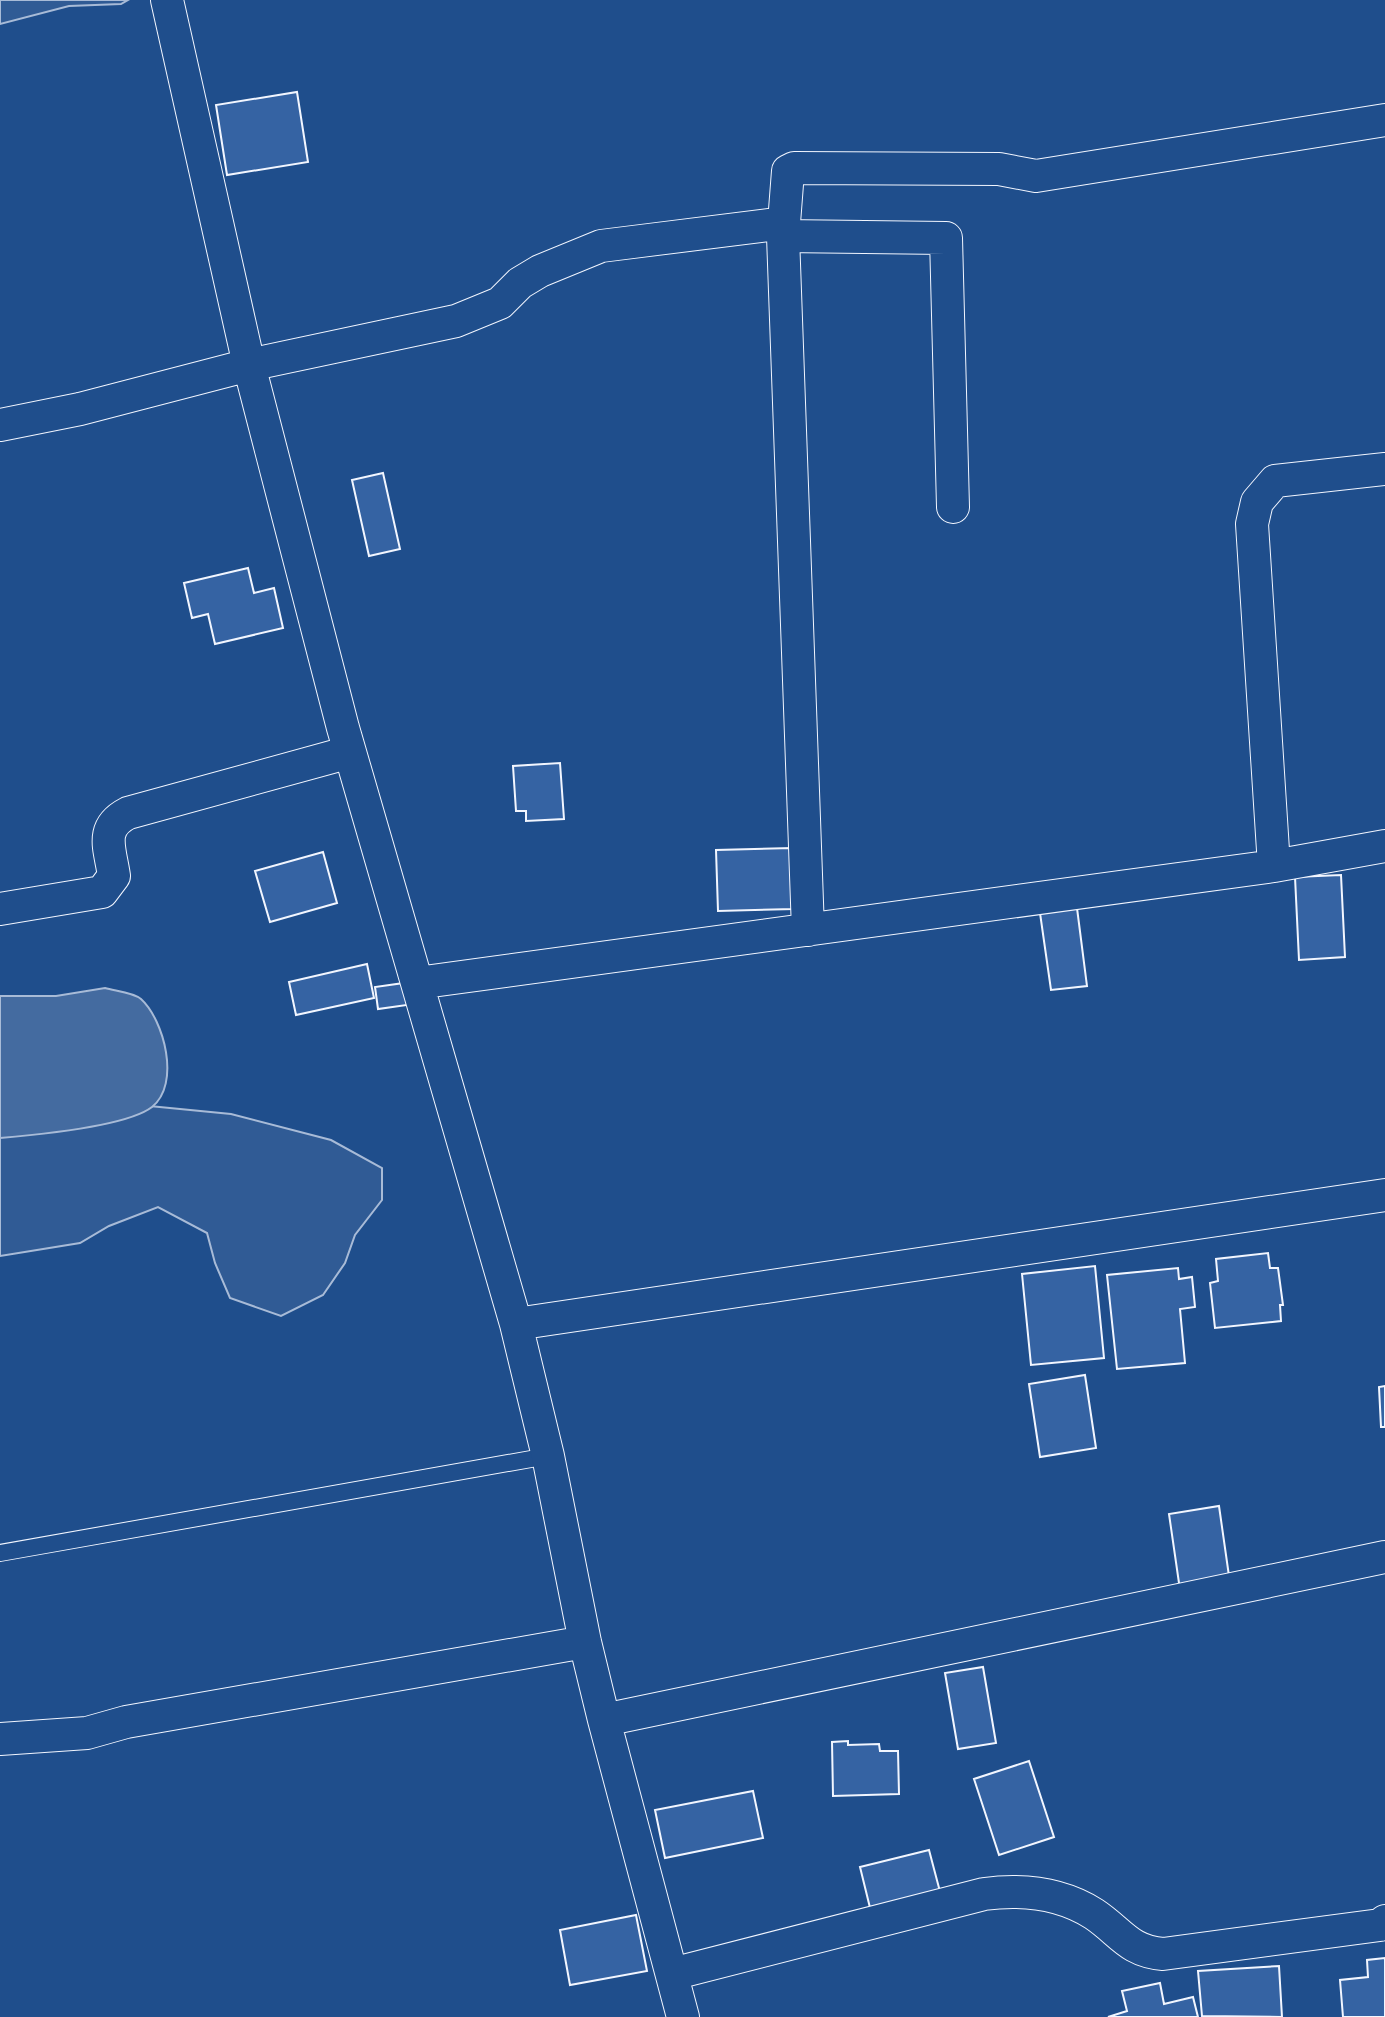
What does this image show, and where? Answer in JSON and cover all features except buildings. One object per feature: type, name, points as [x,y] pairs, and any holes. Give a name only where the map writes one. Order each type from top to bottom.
[{"type":"street","points":[[167,0],[249,365],[350,752],[516,1324],[548,1456],[585,1642],[683,2017]]},
{"type":"street","points":[[808,930],[784,230],[787,174],[794,168],[999,169],[1036,176],[1385,120]]},
{"type":"street","points":[[0,425],[80,409],[249,365],[472,316],[499,303],[540,271],[601,246],[784,230],[946,238],[953,507]]},
{"type":"street","points":[[1274,866],[1252,524],[1257,502],[1275,481],[1385,469]]},
{"type":"street","points":[[0,909],[103,892],[114,876],[110,828],[115,820],[128,813],[350,752]]},
{"type":"street","points":[[417,983],[1274,866],[1385,846]]},
{"type":"street","points":[[516,1324],[1385,1195]]},
{"type":"street","points":[[604,1720],[1385,1557]]},
{"type":"street","points":[[0,1739],[87,1733],[126,1722],[585,1642]]},
{"type":"street","points":[[672,1974],[1004,1891],[1044,1894],[1069,1902],[1093,1914],[1137,1948],[1163,1954],[1380,1925],[1385,1921]]},
{"type":"lane","points":[[0,1553],[548,1456]]},
{"type":"shaded area","points":[[0,0],[128,0],[121,4],[69,6],[0,24]]},
{"type":"shaded area","points":[[105,988],[138,997],[157,1022],[166,1052],[167,1068],[161,1097],[152,1107],[122,1120],[79,1129],[0,1138],[0,996],[56,996]]},
{"type":"shaded area","points":[[0,1101],[129,1104],[231,1114],[331,1140],[382,1168],[382,1200],[355,1235],[345,1263],[323,1295],[281,1316],[230,1298],[215,1263],[207,1233],[158,1207],[109,1226],[80,1243],[0,1256]]}]
